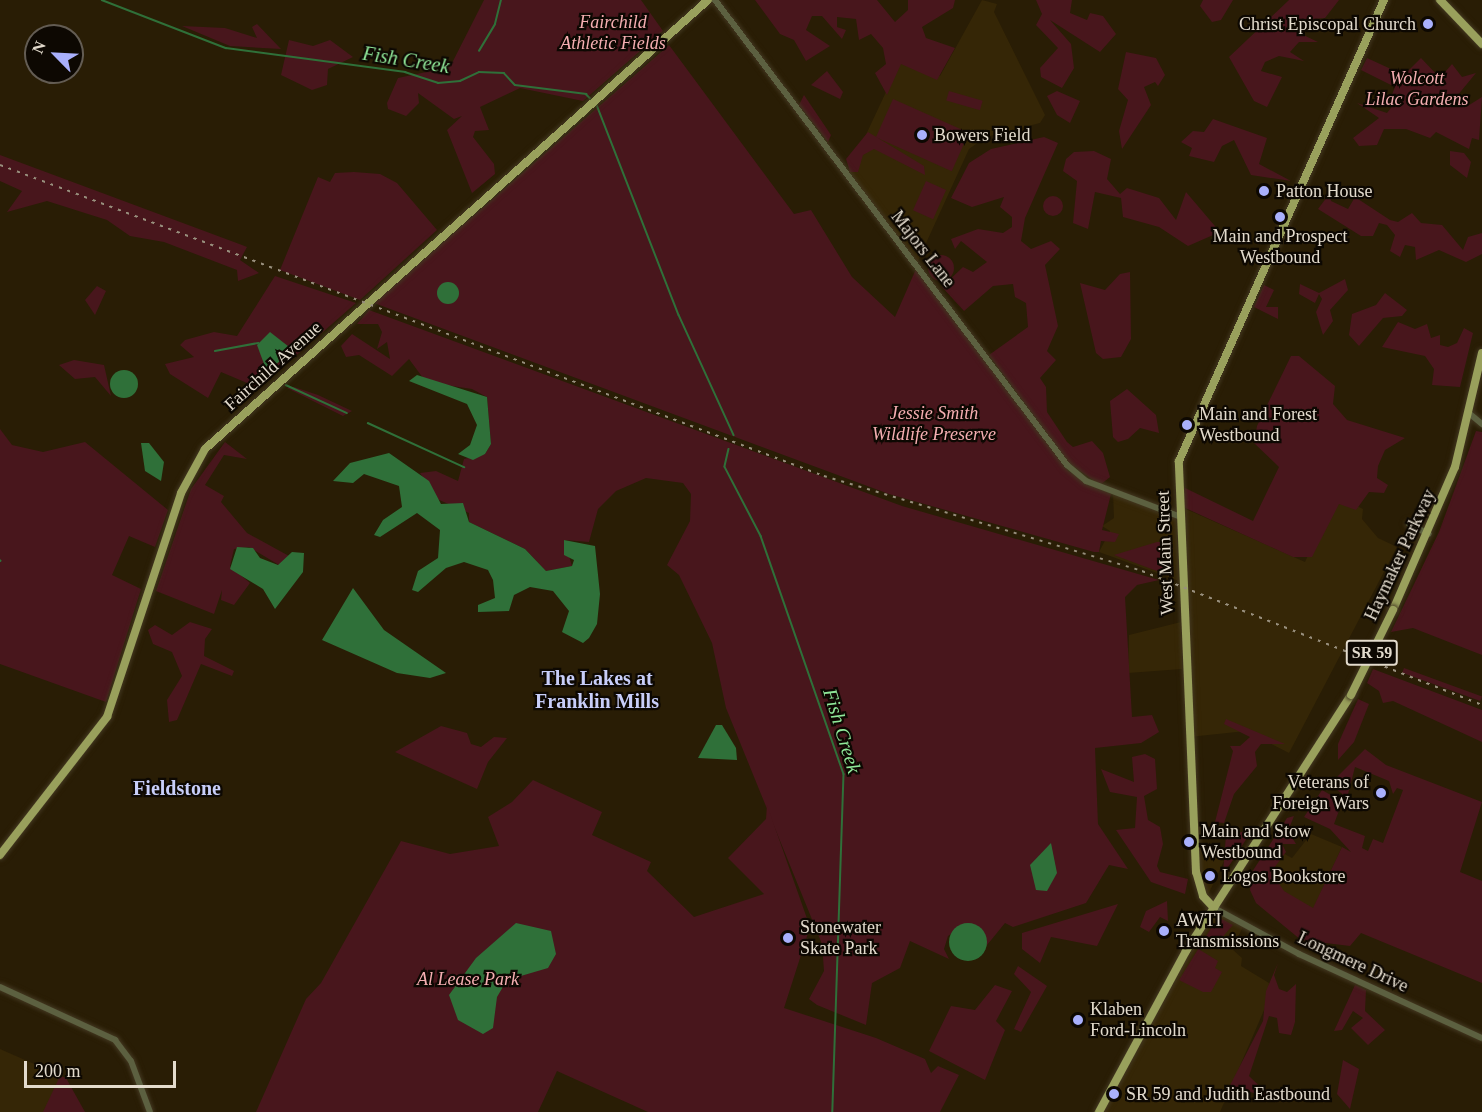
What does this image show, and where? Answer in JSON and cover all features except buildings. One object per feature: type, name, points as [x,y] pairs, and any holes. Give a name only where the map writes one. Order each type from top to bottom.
[{"type":"main road","name":"Fairchild Avenue","points":[[0,855],[107,717],[181,493],[205,449],[708,0]]},
{"type":"main road","name":"West Main Street","points":[[1214,908],[1203,896],[1196,872],[1177,471],[1186,441],[1384,0]]},
{"type":"main road","points":[[1440,0],[1482,44]]},
{"type":"main road","name":"Haymaker Parkway","points":[[1214,908],[1293,793],[1351,695],[1393,610],[1429,534],[1470,414],[1482,353]]},
{"type":"main road","name":"SR 59","points":[[1099,1112],[1214,908]]},
{"type":"street","name":"Majors Lane","points":[[715,0],[1068,465],[1086,481],[1178,516]]},
{"type":"street","points":[[1470,414],[1482,424]]},
{"type":"street","points":[[1409,524],[1429,534]]},
{"type":"street","name":"Longmere Drive","points":[[1214,908],[1297,954],[1482,1038]]},
{"type":"street","points":[[0,987],[115,1040],[131,1061],[150,1112]]},
{"type":"shaded area","points":[[982,0],[997,4],[994,12],[1045,115],[1040,123],[986,137],[969,149],[917,263],[848,173],[901,60],[940,76]]},
{"type":"shaded area","points":[[448,282],[458,289],[459,293],[452,303],[448,304],[438,297],[437,293],[444,283]]},
{"type":"shaded area","points":[[270,332],[293,350],[267,372],[257,345]]},
{"type":"shaded area","points":[[124,370],[134,374],[138,384],[134,394],[124,398],[114,394],[110,384],[114,374]]},
{"type":"shaded area","points":[[417,375],[487,397],[491,444],[485,454],[473,460],[458,454],[470,445],[477,425],[467,404],[409,381]]},
{"type":"shaded area","points":[[141,443],[149,443],[164,462],[161,481],[145,471]]},
{"type":"shaded area","points":[[389,453],[429,481],[441,504],[463,503],[469,522],[525,549],[546,571],[572,566],[574,560],[564,555],[564,540],[595,546],[600,594],[597,624],[589,638],[583,643],[562,632],[569,611],[553,591],[530,587],[514,595],[509,611],[478,612],[478,605],[495,598],[493,580],[488,570],[464,562],[446,568],[418,592],[412,590],[418,571],[438,558],[440,530],[417,513],[380,537],[374,535],[383,520],[402,507],[399,486],[364,474],[353,483],[333,481],[350,463]]},
{"type":"shaded area","points":[[1113,493],[1176,517],[1179,581],[1099,552],[1110,531],[1102,526],[1114,518]]},
{"type":"shaded area","points":[[1336,496],[1363,509],[1362,519],[1378,538],[1397,547],[1289,753],[1246,731],[1189,737],[1177,505],[1305,562]]},
{"type":"shaded area","points":[[237,547],[253,548],[260,558],[278,565],[292,552],[304,553],[303,572],[275,609],[263,589],[230,569]]},
{"type":"shaded area","points":[[353,588],[384,630],[446,673],[430,678],[397,673],[322,640]]},
{"type":"shaded area","points":[[1181,622],[1182,669],[1128,673],[1129,635]]},
{"type":"shaded area","points":[[716,725],[722,725],[736,748],[737,760],[698,758]]},
{"type":"shaded area","points":[[1311,834],[1342,847],[1313,909],[1261,882],[1279,851],[1292,858]]},
{"type":"shaded area","points":[[1051,843],[1057,873],[1047,891],[1036,890],[1030,865]]},
{"type":"shaded area","points":[[1196,847],[1224,861],[1206,899],[1202,893]]},
{"type":"shaded area","points":[[1214,908],[1244,925],[1232,949],[1242,958],[1241,966],[1269,983],[1268,1001],[1220,1112],[1099,1112]]},
{"type":"shaded area","points":[[516,923],[551,931],[556,954],[548,968],[507,980],[497,997],[493,1028],[483,1034],[458,1020],[449,995],[476,958]]},
{"type":"shaded area","points":[[968,923],[981,929],[987,942],[981,955],[968,961],[955,955],[949,942],[955,929]]},
{"type":"shaded area","points":[[0,1049],[66,1078],[84,1112],[0,1112]]},
{"type":"green space","name":"Fairchild Athletic Fields","points":[[484,0],[641,0],[663,31],[583,101],[520,88],[480,107],[489,130],[475,131],[473,137],[494,164],[495,174],[472,193],[447,130],[462,116],[454,119],[418,93],[419,103],[406,116],[388,109],[387,103],[398,78],[450,67]]},
{"type":"green space","points":[[755,0],[877,0],[895,22],[908,10],[908,0],[955,0],[953,8],[922,27],[926,38],[955,48],[937,80],[901,64],[887,95],[875,73],[886,64],[883,48],[871,34],[859,40],[856,19],[837,17],[837,27],[846,30],[842,39],[822,16],[812,16],[806,30],[830,46],[806,61],[794,40],[780,34]]},
{"type":"green space","points":[[1036,0],[1072,0],[1070,13],[1087,20],[1090,13],[1103,16],[1116,34],[1100,52],[1050,20],[1071,44],[1074,68],[1062,88],[1041,77],[1040,68],[1058,48],[1036,25],[1042,14]]},
{"type":"green space","points":[[1203,0],[1233,0],[1221,20],[1212,22],[1200,6]]},
{"type":"green space","points":[[1289,0],[1339,0],[1325,18],[1299,20],[1295,31],[1318,42],[1299,42],[1290,52],[1304,61],[1279,56],[1265,62],[1261,71],[1282,77],[1267,107],[1254,101],[1229,57]]},
{"type":"green space","points":[[257,24],[281,49],[230,46],[182,26],[225,28],[257,38],[252,27]]},
{"type":"green space","points":[[289,40],[313,46],[330,40],[353,57],[328,69],[327,85],[312,90],[281,75]]},
{"type":"green space","name":"Jessie Smith Wildlife Preserve","points":[[669,45],[794,214],[811,210],[852,277],[895,317],[916,269],[1068,471],[1111,494],[1102,530],[1119,534],[1115,542],[1101,541],[1099,552],[1094,552],[889,494],[374,303]]},
{"type":"green space","points":[[1126,52],[1156,58],[1165,75],[1158,86],[1155,82],[1144,87],[1151,105],[1122,149],[1119,131],[1128,100],[1118,89]]},
{"type":"green space","name":"Wolcott Lilac Gardens","points":[[1367,58],[1404,75],[1421,58],[1440,78],[1452,64],[1462,77],[1476,73],[1457,96],[1466,107],[1482,97],[1479,140],[1472,138],[1469,149],[1436,132],[1430,138],[1406,129],[1384,129],[1377,145],[1359,146],[1353,138],[1379,118],[1357,103],[1387,113],[1397,100],[1391,97],[1395,87],[1361,70]]},
{"type":"green space","points":[[827,71],[843,92],[840,99],[811,85]]},
{"type":"green space","points":[[949,91],[983,101],[980,110],[946,101]]},
{"type":"green space","points":[[1057,91],[1080,101],[1070,123],[1057,115],[1047,96]]},
{"type":"green space","points":[[804,95],[831,135],[828,142],[799,105]]},
{"type":"green space","name":"Bowers Field","points":[[893,99],[969,133],[952,171],[876,137]]},
{"type":"green space","points":[[1213,119],[1267,138],[1259,164],[1291,181],[1251,175],[1234,140],[1222,146],[1214,162],[1189,156],[1192,148],[1181,142],[1193,131],[1204,132]]},
{"type":"green space","points":[[868,132],[924,166],[925,175],[874,149],[863,155],[858,172],[850,172],[846,159]]},
{"type":"green space","points":[[1044,137],[1058,143],[1025,218],[1021,241],[1031,249],[1051,241],[1060,249],[1045,265],[1058,326],[1047,351],[1056,360],[1040,378],[1046,387],[1047,412],[1067,442],[1073,447],[1092,441],[1103,453],[1110,477],[1100,485],[1069,463],[989,355],[1028,327],[1026,303],[1015,297],[1013,284],[993,286],[964,311],[942,287],[963,267],[973,272],[987,262],[961,241],[955,249],[951,239],[978,229],[1003,233],[1012,227],[1012,217],[1000,207],[1004,197],[972,207],[951,198],[969,163],[991,149]]},
{"type":"green space","points":[[1094,151],[1111,159],[1107,179],[1120,194],[1127,188],[1159,198],[1176,220],[1186,192],[1220,232],[1188,246],[1159,227],[1123,217],[1121,198],[1095,192],[1088,229],[1073,223],[1077,181],[1063,171],[1066,159],[1074,152]]},
{"type":"green space","points":[[1450,151],[1464,153],[1471,162],[1467,178],[1450,165]]},
{"type":"green space","points":[[0,155],[247,247],[240,260],[259,273],[238,281],[237,270],[164,242],[130,236],[107,220],[47,201],[7,212],[22,191],[0,181]]},
{"type":"green space","points":[[335,173],[380,174],[397,183],[437,230],[360,300],[280,270],[318,177],[330,182]]},
{"type":"green space","points":[[926,181],[946,190],[933,219],[913,210]]},
{"type":"green space","points":[[1330,193],[1331,201],[1348,209],[1355,197],[1390,220],[1398,222],[1412,213],[1421,223],[1442,225],[1463,250],[1468,237],[1482,233],[1482,254],[1466,262],[1439,250],[1416,260],[1415,247],[1405,245],[1400,257],[1390,251],[1395,235],[1387,225],[1379,223],[1373,236],[1361,236],[1318,209]]},
{"type":"green space","points":[[1053,196],[1060,199],[1063,206],[1060,213],[1053,216],[1046,213],[1043,206],[1046,199]]},
{"type":"green space","points":[[941,255],[950,259],[954,268],[950,277],[941,281],[932,277],[928,268],[932,259]]},
{"type":"green space","points":[[1130,272],[1131,339],[1121,357],[1103,359],[1096,353],[1080,283],[1105,290],[1120,274]]},
{"type":"green space","points":[[275,276],[356,303],[259,388],[221,372],[208,398],[170,374],[165,364],[194,357],[180,345],[185,340],[214,332],[237,336]]},
{"type":"green space","points":[[1345,279],[1348,290],[1330,310],[1333,321],[1323,335],[1316,312],[1322,299],[1319,294],[1315,303],[1299,294],[1300,284],[1319,293]]},
{"type":"green space","points":[[1264,285],[1274,290],[1266,307],[1278,307],[1278,319],[1254,307]]},
{"type":"green space","points":[[97,286],[106,291],[95,315],[85,300]]},
{"type":"green space","points":[[1385,293],[1407,310],[1402,316],[1383,318],[1359,346],[1349,335],[1352,314],[1376,305]]},
{"type":"green space","points":[[369,310],[902,506],[1159,580],[1137,585],[1125,597],[1132,717],[1152,715],[1159,732],[1141,743],[1095,748],[1098,824],[1128,869],[1109,865],[1086,903],[1013,927],[1005,923],[983,950],[962,926],[948,936],[944,949],[949,959],[910,941],[900,968],[872,983],[866,1025],[817,1005],[809,999],[824,971],[822,944],[726,708],[712,643],[679,575],[667,565],[690,521],[691,494],[683,483],[646,478],[616,491],[598,509],[589,542],[564,540],[572,566],[546,571],[525,549],[469,522],[469,513],[437,499],[420,473],[436,471],[458,481],[464,459],[485,454],[491,444],[487,397],[472,389],[426,382],[409,359],[392,376],[359,355],[346,357],[341,346],[352,334],[390,359],[387,342],[377,349],[382,332],[378,324],[357,324]]},
{"type":"green space","points":[[1398,322],[1415,329],[1427,324],[1431,338],[1440,335],[1440,345],[1448,347],[1457,343],[1464,328],[1473,333],[1460,387],[1432,385],[1434,369],[1425,356],[1382,347]]},
{"type":"green space","points":[[1291,356],[1299,356],[1335,386],[1333,404],[1347,420],[1405,438],[1385,450],[1378,466],[1377,478],[1388,485],[1384,493],[1369,492],[1356,510],[1339,504],[1312,557],[1293,557],[1183,507],[1183,487],[1253,521],[1279,467],[1254,443],[1257,426]]},
{"type":"green space","points":[[74,360],[104,365],[111,396],[95,377],[75,379],[59,365]]},
{"type":"green space","points":[[294,387],[352,411],[343,416],[287,388]]},
{"type":"green space","points":[[1127,389],[1156,415],[1159,433],[1140,428],[1128,439],[1118,442],[1113,437],[1110,401]]},
{"type":"green space","points":[[0,429],[12,445],[43,452],[85,442],[168,510],[155,547],[129,536],[112,575],[141,589],[106,702],[0,664]]},
{"type":"green space","points":[[1476,431],[1482,432],[1482,655],[1413,628],[1391,632],[1439,532]]},
{"type":"green space","points":[[225,442],[247,459],[224,455],[205,485],[224,496],[221,502],[247,533],[289,556],[279,565],[249,547],[234,549],[230,566],[250,583],[234,605],[221,600],[222,590],[214,614],[156,591],[191,489]]},
{"type":"green space","points":[[1157,542],[1172,542],[1173,577],[1114,555]]},
{"type":"green space","points":[[190,622],[212,629],[205,639],[204,656],[234,671],[232,676],[201,664],[177,720],[169,722],[167,700],[182,676],[172,652],[153,644],[148,630],[155,625],[172,635]]},
{"type":"green space","points":[[1404,668],[1482,696],[1480,701],[1402,673]]},
{"type":"green space","points":[[1373,669],[1482,710],[1482,742],[1393,701],[1383,703],[1379,691],[1367,683]]},
{"type":"green space","points":[[1358,699],[1369,704],[1354,742],[1338,760],[1338,744]]},
{"type":"green space","points":[[1226,719],[1285,744],[1261,744],[1255,752],[1257,766],[1234,794],[1224,823],[1215,822],[1233,751],[1230,746],[1240,746],[1250,737],[1224,724]]},
{"type":"green space","points":[[441,726],[467,733],[471,744],[481,747],[494,737],[507,738],[488,762],[477,789],[395,752]]},
{"type":"green space","points":[[1365,749],[1386,765],[1482,802],[1460,872],[1482,881],[1482,983],[1361,933],[1350,946],[1301,940],[1256,903],[1250,890],[1252,872],[1287,818],[1294,816],[1288,831],[1296,844],[1282,844],[1286,852],[1271,872],[1284,891],[1313,908],[1342,847],[1351,852],[1330,829],[1304,817],[1322,790],[1336,798],[1340,808],[1334,824],[1365,836],[1362,848],[1368,851],[1373,839],[1383,843],[1403,790],[1397,788],[1393,794],[1389,781],[1355,767],[1347,798],[1330,784]]},
{"type":"green space","points":[[1145,754],[1155,759],[1157,789],[1144,796],[1148,820],[1160,827],[1163,844],[1157,866],[1160,872],[1188,879],[1185,894],[1151,882],[1116,830],[1135,828],[1137,797],[1110,792],[1101,769],[1134,782],[1132,757]]},
{"type":"green space","name":"Al Lease Park","points":[[533,780],[602,812],[592,835],[651,862],[647,871],[694,917],[764,894],[728,858],[766,819],[767,805],[810,927],[784,1008],[876,1038],[925,1059],[931,1073],[938,1066],[959,1075],[940,1112],[648,1112],[557,1071],[538,1112],[256,1112],[306,999],[321,983],[401,841],[450,854],[499,846],[488,817],[512,802]]},
{"type":"green space","points":[[1252,830],[1231,863],[1223,873],[1226,835]]},
{"type":"green space","points":[[1167,901],[1168,921],[1160,917],[1149,932],[1140,927],[1146,911]]},
{"type":"green space","points":[[1118,904],[1097,946],[1051,937],[1040,963],[1022,949],[1022,933]]},
{"type":"green space","points":[[1222,919],[1233,925],[1218,942],[1223,947],[1207,938],[1200,950],[1218,961],[1215,968],[1222,972],[1211,992],[1203,992],[1179,980],[1213,925]]},
{"type":"green space","points":[[1278,963],[1274,975],[1279,989],[1287,992],[1296,984],[1295,1022],[1291,1035],[1279,1033],[1277,1018],[1269,1016],[1249,1076],[1273,1099],[1241,1089],[1224,1097],[1263,1021],[1266,991]]},
{"type":"green space","points":[[1018,966],[1047,986],[1021,1032],[1014,1029],[1031,992],[1014,974]]},
{"type":"green space","points":[[995,985],[1012,991],[996,1021],[1005,1030],[985,1080],[929,1051],[951,1006],[975,1010]]},
{"type":"green space","points":[[1355,985],[1366,990],[1365,1011],[1385,1030],[1368,1045],[1351,1028],[1363,1018],[1353,1011],[1342,1030],[1334,1031]]},
{"type":"green space","points":[[1343,1060],[1359,1069],[1350,1109],[1337,1094]]},
{"type":"green space","points":[[60,1076],[66,1078],[85,1112],[43,1112]]},
{"type":"waterway","name":"Fish Creek","points":[[102,0],[226,48],[405,72],[438,83],[460,81],[479,72],[504,73],[515,85],[586,94],[591,99]]},
{"type":"waterway","points":[[479,51],[495,24],[501,0]]},
{"type":"waterway","name":"Fish Creek","points":[[597,105],[679,315],[734,435]]},
{"type":"waterway","points":[[215,351],[258,343]]},
{"type":"waterway","points":[[269,371],[273,374]]},
{"type":"waterway","points":[[286,385],[347,413]]},
{"type":"waterway","points":[[368,423],[464,467]]},
{"type":"waterway","name":"Fish Creek","points":[[729,449],[725,467],[761,536],[844,774],[833,1112]]},
{"type":"railway","points":[[0,165],[824,476],[1142,571],[1482,705]]},
{"type":"place","name":"Christ Episcopal Church","points":[[1428,24]]},
{"type":"place","name":"Bowers Field","points":[[922,135]]},
{"type":"place","name":"Patton House","points":[[1264,191]]},
{"type":"place","name":"Main and Prospect Westbound","points":[[1280,217]]},
{"type":"place","name":"Main and Forest Westbound","points":[[1187,425]]},
{"type":"place","name":"Veterans of Foreign Wars","points":[[1381,793]]},
{"type":"place","name":"Main and Stow Westbound","points":[[1189,842]]},
{"type":"place","name":"Logos Bookstore","points":[[1210,876]]},
{"type":"place","name":"AWTI Transmissions","points":[[1164,931]]},
{"type":"place","name":"Stonewater Skate Park","points":[[788,938]]},
{"type":"place","name":"Klaben Ford-Lincoln","points":[[1078,1020]]},
{"type":"place","name":"SR 59 and Judith Eastbound","points":[[1114,1094]]},
{"type":"district","name":"The Lakes at Franklin Mills","points":[[597,690]]},
{"type":"district","name":"Fieldstone","points":[[177,788]]}]
